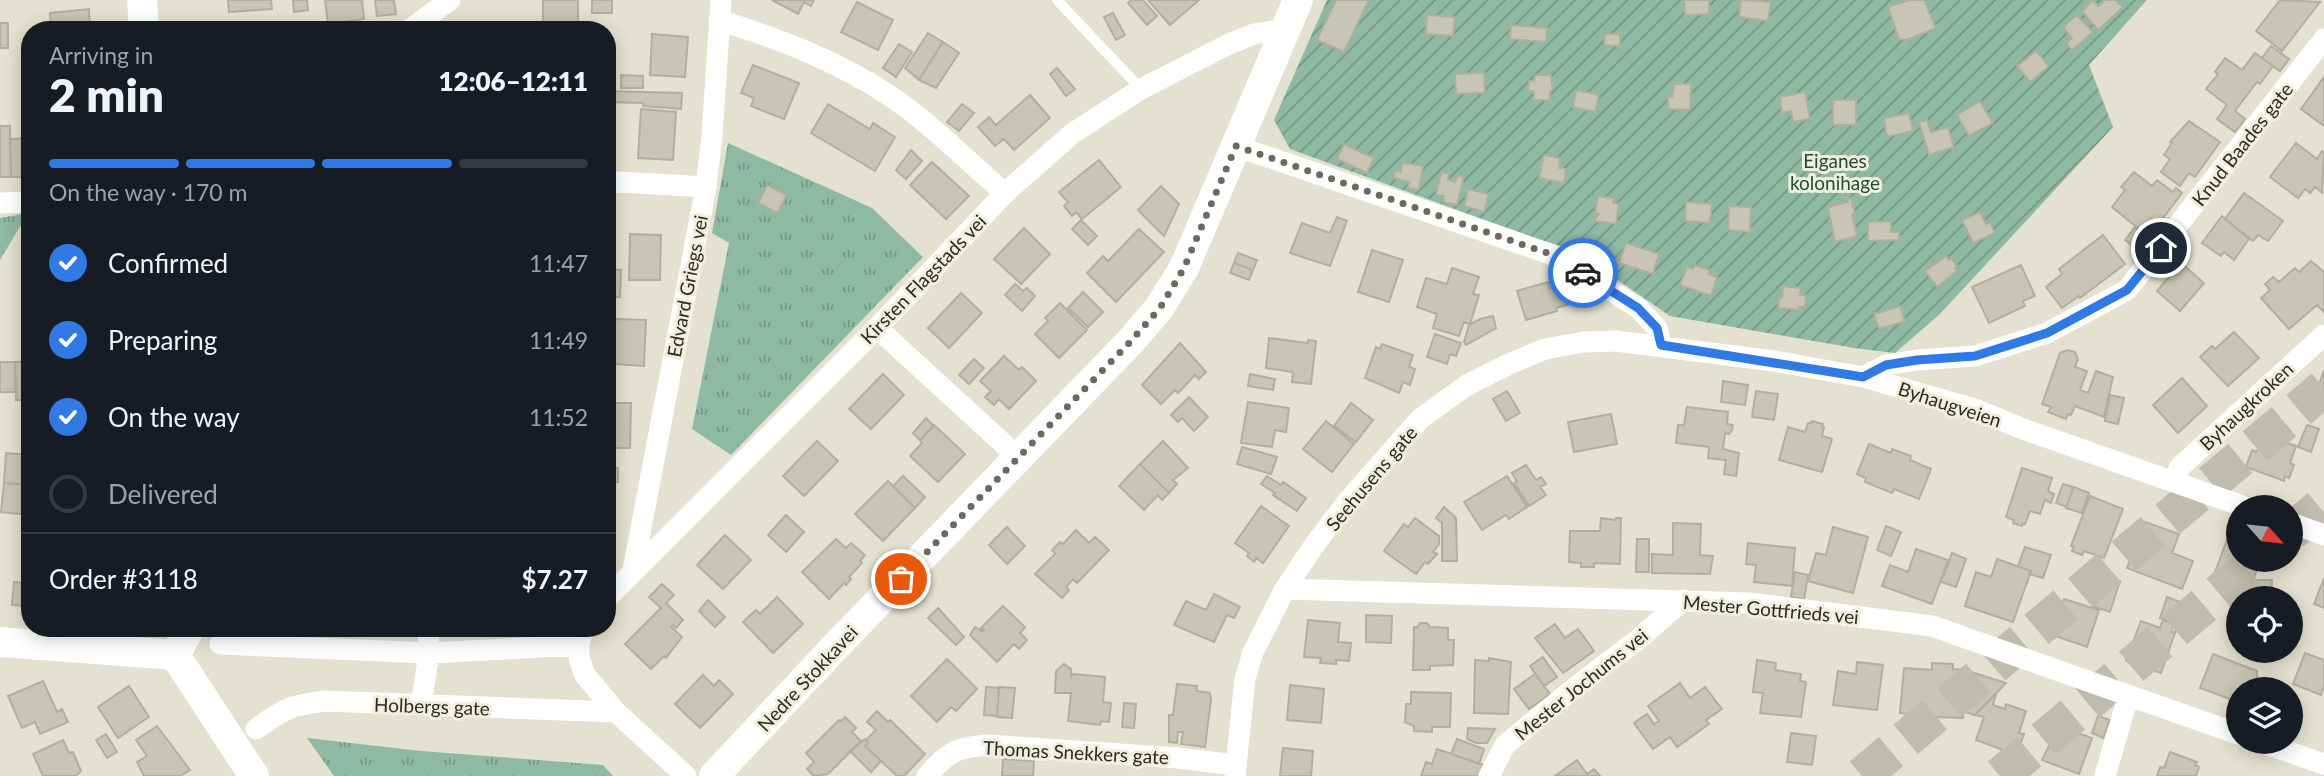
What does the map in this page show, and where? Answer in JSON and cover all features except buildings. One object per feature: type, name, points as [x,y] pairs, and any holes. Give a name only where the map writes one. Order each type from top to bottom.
[{"type":"main road","points":[[142,0],[143,21]]},
{"type":"main road","name":"Nedre Stokkavei","points":[[714,776],[1160,308],[1184,268],[1298,0]]},
{"type":"main road","points":[[176,655],[185,637]]},
{"type":"main road","points":[[0,642],[176,655]]},
{"type":"main road","points":[[176,655],[254,776]]},
{"type":"street","points":[[421,21],[450,0]]},
{"type":"street","points":[[720,10],[833,63],[890,96],[933,129],[1005,193]]},
{"type":"street","name":"Edvard Griegs vei","points":[[633,570],[706,187],[720,10]]},
{"type":"street","name":"Kirsten Flagstads vei","points":[[616,588],[877,328],[1005,193],[1073,133],[1141,89],[1227,45],[1254,34],[1285,29]]},
{"type":"street","name":"Knud Baades gate","points":[[1863,377],[1886,365],[1987,353],[2047,333],[2127,290],[2324,39]]},
{"type":"street","points":[[1236,146],[1556,256],[1638,308],[1657,328],[1661,345]]},
{"type":"street","points":[[616,183],[706,187]]},
{"type":"street","points":[[0,203],[21,202]]},
{"type":"street","points":[[877,328],[1006,446]]},
{"type":"street","name":"Byhaugkroken","points":[[2174,481],[2180,467],[2324,335]]},
{"type":"street","name":"Seehusens gate","points":[[1235,771],[1245,678],[1265,626],[1285,589],[1347,502],[1420,419],[1467,385],[1545,349],[1584,342],[1616,341],[1661,345]]},
{"type":"street","name":"Byhaugveien","points":[[1661,345],[1863,377],[1975,409],[2023,429],[2226,500]]},
{"type":"street","points":[[2303,527],[2324,535]]},
{"type":"street","name":"Mester Gottfrieds vei","points":[[1285,589],[1749,603],[1932,625],[2226,730]]},
{"type":"street","name":"Mester Jochums vei","points":[[1489,776],[1505,745],[1641,637],[1683,600]]},
{"type":"street","points":[[421,705],[429,653],[428,637]]},
{"type":"street","points":[[220,644],[429,653],[508,650],[576,637]]},
{"type":"street","points":[[581,637],[579,658],[585,675],[616,712],[686,776]]},
{"type":"street","points":[[2105,776],[2128,697]]},
{"type":"street","name":"Holbergs gate","points":[[256,729],[275,714],[296,704],[326,701],[616,712]]},
{"type":"street","name":"Thomas Snekkers gate","points":[[927,776],[946,755],[969,747],[988,745],[1178,758],[1235,771]]},
{"type":"street","points":[[2295,754],[2324,764]]},
{"type":"lane","points":[[1057,0],[1141,89]]},
{"type":"green space","name":"Eiganes kolonihage","points":[[1327,0],[2147,0],[2089,65],[2113,127],[1940,314],[1895,353],[1670,316],[1581,255],[1290,149],[1274,120]]},
{"type":"green space","points":[[728,143],[872,208],[923,257],[731,455],[692,429],[729,243],[712,233]]},
{"type":"green space","points":[[21,214],[21,225],[0,260],[0,218]]},
{"type":"green space","points":[[307,738],[421,751],[603,765],[613,776],[334,776]]},
{"type":"tunnel","points":[[1862,776],[2324,388]]},
{"type":"tunnel","points":[[2303,522],[2324,504]]},
{"type":"tunnel","points":[[2000,776],[2244,572]]},
{"type":"way so far","points":[[901,579],[1160,308],[1184,268],[1236,146],[1556,256],[1583,273]]},
{"type":"route","points":[[1583,273],[1638,308],[1657,328],[1661,345],[1863,377],[1886,365],[1975,356],[2047,333],[2127,290],[2161,248]]}]
